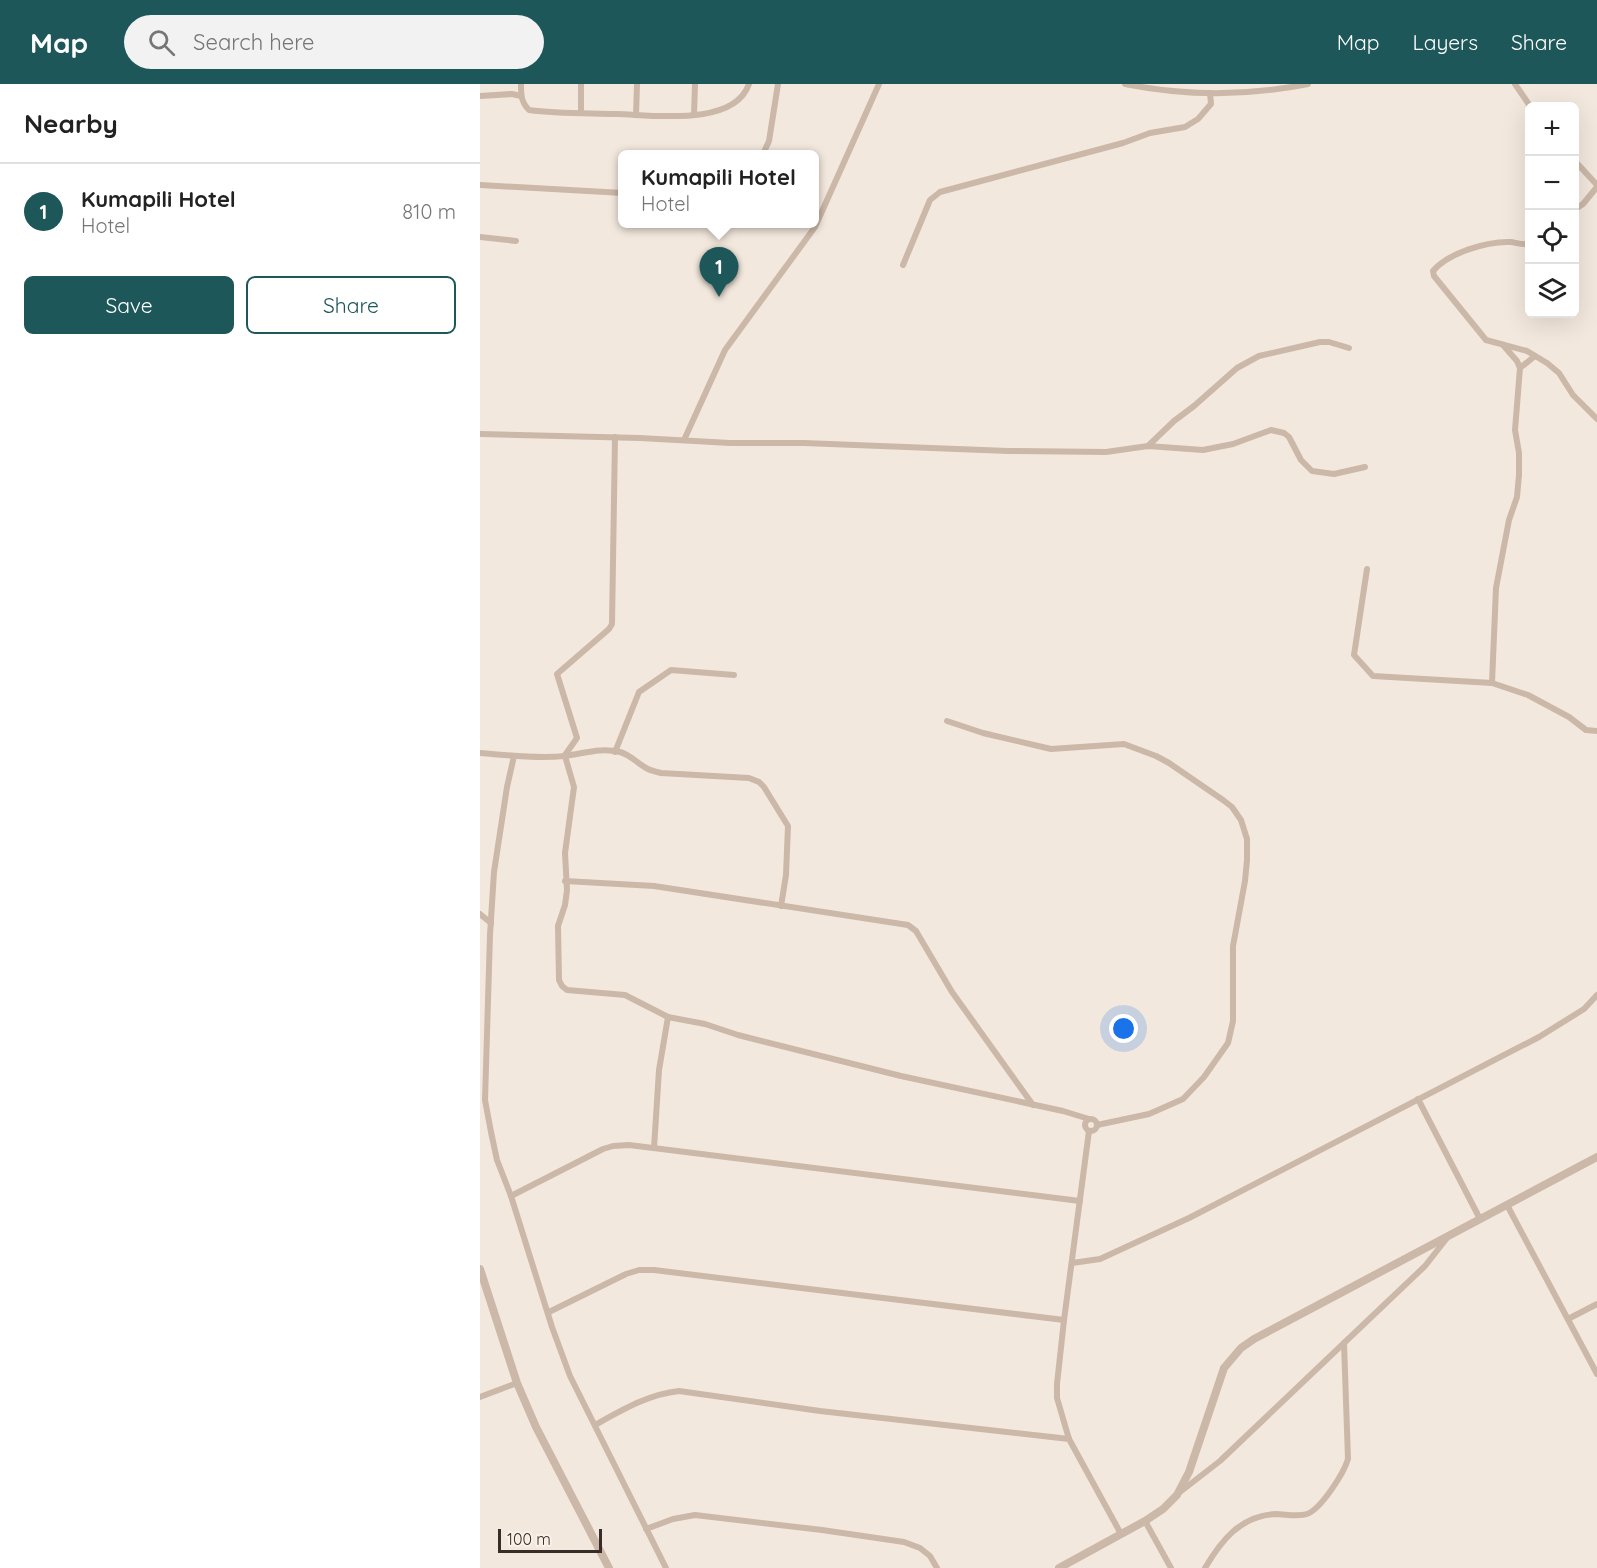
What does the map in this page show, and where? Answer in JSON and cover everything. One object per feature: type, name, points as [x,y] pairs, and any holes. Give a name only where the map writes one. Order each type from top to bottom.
[{"type":"street","points":[[521,84],[523,104],[529,110],[670,117],[709,113],[739,101],[746,94],[749,84]]},
{"type":"street","points":[[580,113],[582,84]]},
{"type":"street","points":[[636,115],[638,84]]},
{"type":"street","points":[[694,115],[695,84]]},
{"type":"street","points":[[765,150],[769,141],[778,84]]},
{"type":"street","points":[[819,220],[879,84]]},
{"type":"street","points":[[1125,84],[1154,90],[1210,93],[1257,92],[1308,84]]},
{"type":"street","points":[[1515,84],[1527,102]]},
{"type":"street","points":[[903,265],[930,200],[940,192],[1123,143],[1150,133],[1185,127],[1198,119],[1211,104],[1210,93]]},
{"type":"street","points":[[480,96],[512,94],[521,96]]},
{"type":"street","points":[[1579,165],[1597,186],[1579,206]]},
{"type":"street","points":[[480,185],[618,194]]},
{"type":"street","points":[[684,440],[725,351],[815,228]]},
{"type":"street","points":[[480,237],[516,241]]},
{"type":"street","points":[[1525,243],[1488,243],[1441,263],[1433,271],[1434,276],[1486,340],[1535,356],[1559,373],[1573,395],[1597,419]]},
{"type":"street","points":[[1148,446],[1237,368],[1259,356],[1320,342],[1329,342],[1349,348]]},
{"type":"street","points":[[1492,683],[1496,588],[1519,475],[1519,453],[1515,430],[1520,368],[1503,345]]},
{"type":"street","points":[[1520,368],[1535,356]]},
{"type":"street","points":[[480,434],[1008,451],[1107,452],[1148,446],[1203,450],[1225,446],[1271,430],[1284,432],[1289,437],[1301,460],[1312,471],[1334,474],[1365,467]]},
{"type":"street","points":[[615,438],[612,624],[609,630],[557,674],[577,738],[565,756],[574,787],[565,853],[567,890],[558,926],[561,986],[575,992],[625,995],[668,1017],[705,1024],[738,1035],[901,1076],[1064,1111],[1095,1120],[1097,1125]]},
{"type":"street","points":[[1367,569],[1354,655],[1373,676],[1492,683],[1528,695],[1569,717],[1586,730],[1597,731]]},
{"type":"street","points":[[615,752],[639,692],[670,670],[734,675]]},
{"type":"street","points":[[947,721],[983,733],[1051,749],[1124,744],[1156,756],[1209,789],[1232,807],[1241,820],[1247,839],[1247,860],[1233,946],[1233,1021],[1228,1043],[1204,1077],[1183,1099],[1149,1114],[1097,1125],[1094,1130],[1089,1131]]},
{"type":"street","points":[[480,753],[565,756],[585,751],[615,752],[633,758],[648,769],[661,773],[749,778],[759,782],[788,826],[786,875],[781,906]]},
{"type":"street","points":[[514,756],[494,872],[485,1100],[497,1160],[512,1196],[570,1376],[666,1568]]},
{"type":"street","points":[[565,881],[654,886],[908,925],[916,931],[952,992],[1034,1105]]},
{"type":"street","points":[[480,914],[491,923]]},
{"type":"street","points":[[1072,1263],[1100,1259],[1145,1239],[1539,1036],[1584,1009],[1597,995]]},
{"type":"street","points":[[654,1148],[659,1070],[668,1017]]},
{"type":"street","points":[[1418,1099],[1480,1219]]},
{"type":"street","points":[[1089,1119],[1086,1120],[1084,1126],[1089,1131]]},
{"type":"street","points":[[1089,1131],[1064,1320],[1057,1398],[1069,1439],[1121,1534]]},
{"type":"street","points":[[512,1196],[613,1146],[654,1148],[1080,1201]]},
{"type":"street","points":[[1177,1495],[1189,1472],[1224,1368],[1241,1348],[1264,1333],[1597,1157]]},
{"type":"street","points":[[1507,1205],[1597,1374]]},
{"type":"street","points":[[1059,1568],[1145,1521],[1163,1509],[1220,1461],[1425,1266],[1450,1234]]},
{"type":"street","points":[[480,1269],[517,1383],[547,1450],[609,1568]]},
{"type":"street","points":[[549,1312],[626,1274],[639,1270],[654,1270],[1064,1320]]},
{"type":"street","points":[[1568,1319],[1597,1304]]},
{"type":"street","points":[[1204,1568],[1222,1541],[1252,1520],[1271,1514],[1308,1514],[1315,1509],[1345,1469],[1348,1459],[1349,1432],[1344,1343]]},
{"type":"street","points":[[480,1397],[517,1383]]},
{"type":"street","points":[[595,1425],[648,1398],[664,1392],[680,1391],[843,1413],[1069,1439]]},
{"type":"street","points":[[646,1529],[673,1519],[695,1515],[822,1530],[904,1542],[920,1548],[930,1556],[937,1568]]},
{"type":"street","points":[[1145,1521],[1171,1568]]},
{"type":"place","name":"Kumapili Hotel","points":[[719,297]]}]
